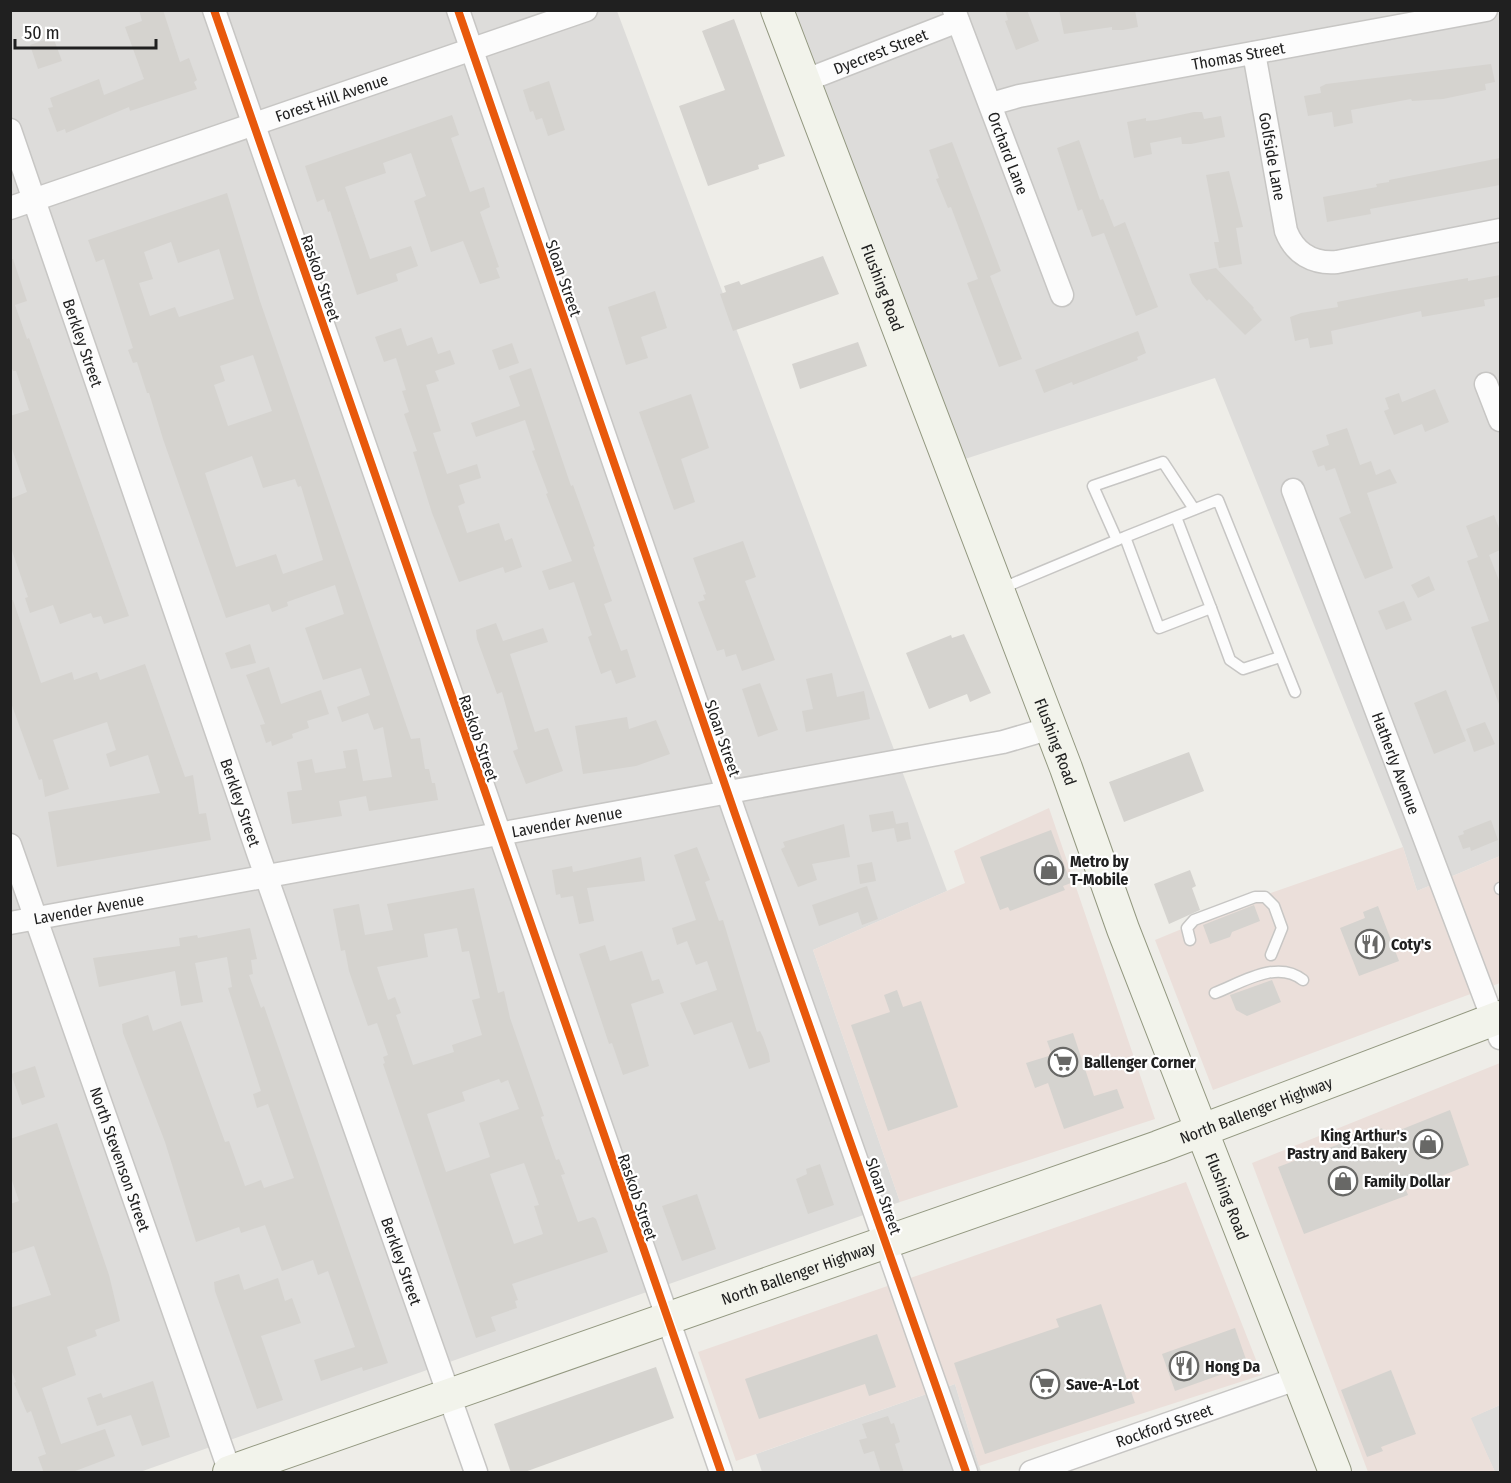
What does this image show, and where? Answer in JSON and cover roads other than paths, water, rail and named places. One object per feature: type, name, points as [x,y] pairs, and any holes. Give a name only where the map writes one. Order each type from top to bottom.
[{"type":"main road","name":"Flushing Road","points":[[777,10],[1051,728],[1123,929],[1296,1379],[1335,1473]]},
{"type":"main road","name":"North Ballenger Highway","points":[[229,1472],[886,1243],[1498,1025]]},
{"type":"street","name":"Raskob Street","points":[[214,10],[721,1473]]},
{"type":"street","name":"Sloan Street","points":[[458,10],[966,1473]]},
{"type":"street","name":"Forest Hill Avenue","points":[[10,208],[586,10]]},
{"type":"street","name":"Thomas Street","points":[[991,104],[1019,96],[1486,10]]},
{"type":"street","name":"Dyecrest Street","points":[[804,81],[956,16]]},
{"type":"street","name":"Orchard Lane","points":[[956,16],[1062,295]]},
{"type":"street","name":"Golfside Lane","points":[[1254,53],[1286,231],[1297,263],[1337,262],[1500,231]]},
{"type":"street","name":"Berkley Street","points":[[10,130],[267,878],[476,1473]]},
{"type":"street","points":[[1486,384],[1500,420]]},
{"type":"street","name":"Hatherly Avenue","points":[[1293,490],[1498,1025]]},
{"type":"street","name":"Lavender Avenue","points":[[10,923],[267,878],[1003,742],[1051,728]]},
{"type":"street","name":"North Stevenson Street","points":[[10,845],[229,1472]]},
{"type":"street","name":"Rockford Street","points":[[1030,1473],[1296,1379]]},
{"type":"lane","points":[[1194,509],[1162,462],[1093,486],[1121,539],[1159,628],[1212,608]]},
{"type":"lane","points":[[998,590],[1218,500],[1294,692]]},
{"type":"lane","points":[[1176,517],[1230,660],[1243,669],[1280,657]]},
{"type":"lane","points":[[1190,940],[1187,928],[1194,920],[1255,897],[1265,897],[1274,906],[1283,930],[1270,956]]},
{"type":"lane","points":[[1215,993],[1276,970],[1287,971],[1302,980]]},
{"type":"place","name":"Metro by T-Mobile","points":[[1049,870]]},
{"type":"place","name":"Coty's","points":[[1370,944]]},
{"type":"place","name":"Ballenger Corner","points":[[1063,1062]]},
{"type":"place","name":"King Arthur's Pastry and Bakery","points":[[1428,1144]]},
{"type":"place","name":"Family Dollar","points":[[1343,1181]]},
{"type":"place","name":"Hong Da","points":[[1184,1366]]},
{"type":"place","name":"Save-A-Lot","points":[[1045,1384]]}]
